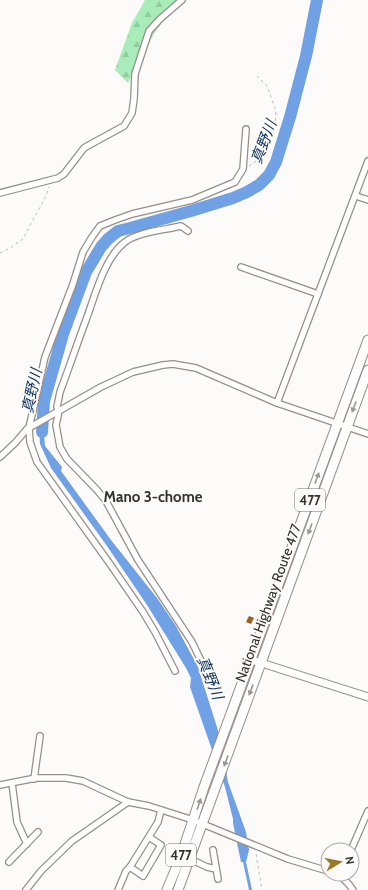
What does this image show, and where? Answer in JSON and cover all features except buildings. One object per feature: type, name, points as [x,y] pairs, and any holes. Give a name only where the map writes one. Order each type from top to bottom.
[{"type":"highway","name":"National Highway Route 477","points":[[167,890],[368,340]]},
{"type":"highway","name":"National Highway Route 477","points":[[178,890],[368,370]]},
{"type":"street","points":[[0,193],[58,178],[64,174],[84,148],[124,126],[132,113],[135,74],[149,31],[160,19],[182,0]]},
{"type":"street","points":[[175,671],[143,612],[36,462],[30,442],[31,427],[45,357],[73,284],[83,252],[100,226],[132,214],[174,205],[199,197],[235,182],[243,169],[246,129]]},
{"type":"street","points":[[277,403],[368,161]]},
{"type":"street","points":[[356,196],[368,200]]},
{"type":"street","points":[[188,231],[180,226],[140,235],[126,241],[117,249],[108,263],[100,282],[60,392],[56,424],[60,447],[67,459],[106,501],[138,560],[192,642],[214,688]]},
{"type":"street","points":[[241,267],[318,294]]},
{"type":"street","points":[[0,457],[31,427],[101,387],[133,372],[174,364],[196,368],[277,403],[368,434]]},
{"type":"street","points":[[252,660],[368,697]]},
{"type":"street","points":[[34,779],[40,736]]},
{"type":"street","points":[[0,786],[34,779],[66,778],[83,781],[128,802],[193,820],[288,859],[320,869]]},
{"type":"street","points":[[12,783],[17,822],[27,844]]},
{"type":"street","points":[[26,890],[41,871],[72,841],[128,802]]},
{"type":"street","points":[[118,890],[126,871],[158,822],[161,810]]},
{"type":"street","points":[[354,842],[368,811]]},
{"type":"street","points":[[9,862],[38,832]]},
{"type":"street","points":[[130,867],[143,876],[161,845],[149,837]]},
{"type":"street","points":[[213,850],[218,879]]},
{"type":"street","points":[[190,859],[207,867],[216,869]]},
{"type":"street","points":[[347,890],[349,884]]},
{"type":"street","points":[[349,884],[353,890]]},
{"type":"path","points":[[243,169],[255,162],[269,143],[275,127],[276,111],[267,86],[257,76]]},
{"type":"path","points":[[0,253],[23,239],[46,196],[52,180]]},
{"type":"path","points":[[254,845],[262,890]]},
{"type":"green space","points":[[145,0],[177,0],[154,34],[128,83],[115,70],[132,23]]},
{"type":"water","points":[[43,425],[45,446],[62,467],[61,471],[111,540],[157,598],[176,626],[198,667],[221,740],[228,782],[246,832],[249,850],[246,862],[252,890],[249,890],[243,862],[241,862],[225,787],[190,687],[191,678],[147,605],[51,468],[40,444],[39,427]]},
{"type":"waterway","name":"真野川","points":[[42,432],[44,401],[63,334],[86,272],[101,247],[108,239],[118,231],[233,198],[259,185],[269,175],[276,162],[290,117],[306,56],[317,0]]},
{"type":"district","name":"Mano 3-chome","points":[[153,497]]}]
